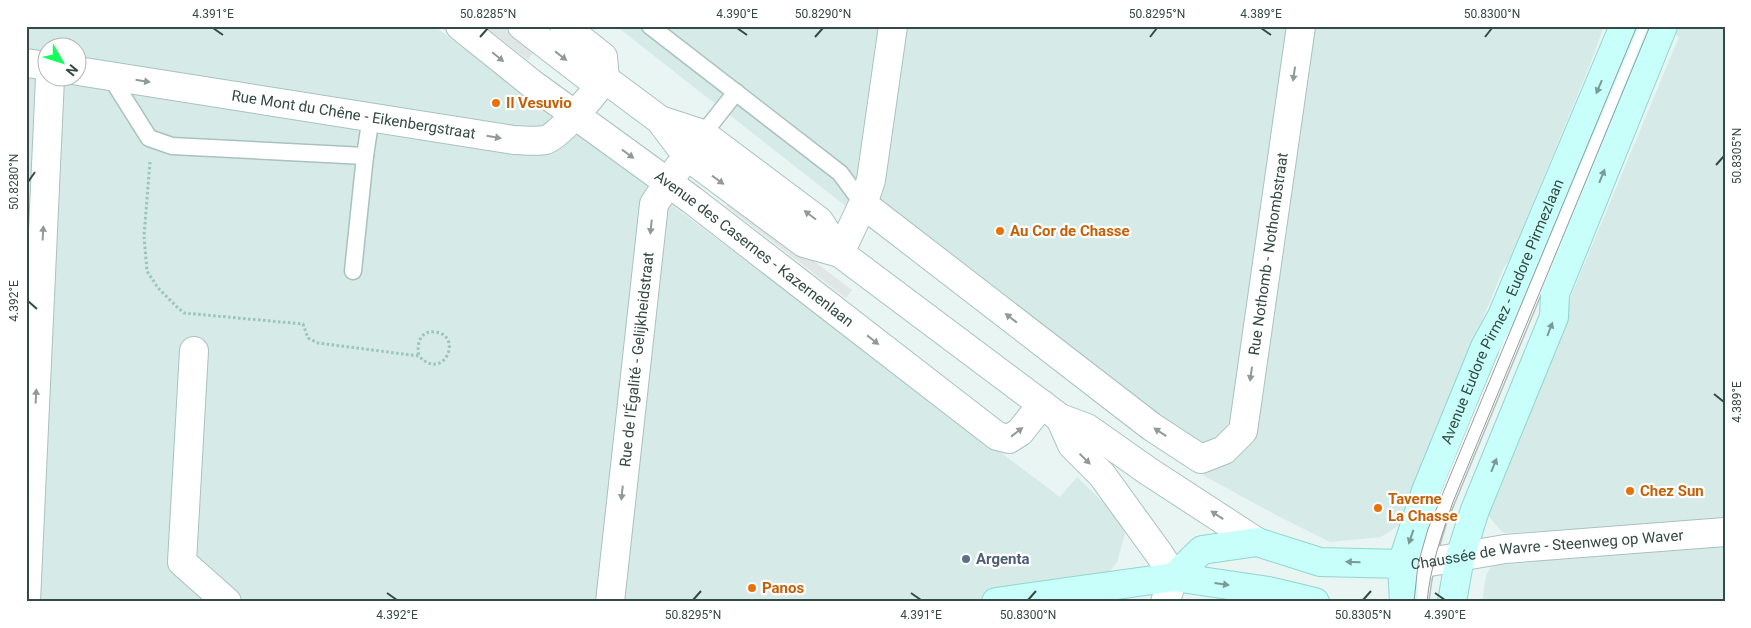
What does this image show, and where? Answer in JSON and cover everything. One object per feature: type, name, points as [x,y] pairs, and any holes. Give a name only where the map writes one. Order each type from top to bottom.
[{"type":"main road","name":"Avenue Eudore Pirmez - Eudore Pirmezlaan","points":[[1404,602],[1414,563],[1426,491],[1485,347],[1502,316],[1624,26]]},
{"type":"main road","points":[[1452,602],[1460,557],[1476,510],[1554,317],[1554,294],[1663,26]]},
{"type":"main road","name":"Chaussée de Wavre - Steenweg op Waver","points":[[1170,590],[1202,550],[1258,542],[1320,562],[1414,563]]},
{"type":"main road","points":[[996,602],[1170,590],[1269,591],[1315,602]]},
{"type":"street","name":"Avenue des Casernes - Kazernenlaan","points":[[460,26],[531,83],[668,182],[997,436],[1009,439],[1051,411]]},
{"type":"street","points":[[522,26],[588,77],[605,79],[660,120],[687,156],[804,243],[840,253]]},
{"type":"street","points":[[564,26],[603,57],[605,79]]},
{"type":"street","points":[[840,253],[863,204],[871,180],[894,26]]},
{"type":"street","name":"Rue Nothomb - Nothombstraat","points":[[863,204],[1152,427],[1201,459],[1224,450],[1243,431],[1302,26]]},
{"type":"street","name":"Rue Mont du Chêne - Eikenbergstraat","points":[[88,72],[514,140],[546,140],[561,129],[587,102],[605,79]]},
{"type":"street","points":[[26,602],[50,88]]},
{"type":"street","points":[[660,120],[703,134],[819,221],[840,253],[1051,411],[1088,428],[1148,471],[1258,542]]},
{"type":"street","name":"Rue de l'Égalité - Gelijkheidstraat","points":[[610,602],[654,204],[703,134]]},
{"type":"street","points":[[194,351],[182,562],[227,602]]},
{"type":"street","points":[[1051,411],[1072,446],[1106,481],[1160,555],[1170,590]]},
{"type":"street","name":"Chaussée de Wavre - Steenweg op Waver","points":[[1414,563],[1505,549],[1725,532]]},
{"type":"lane","points":[[650,26],[840,173],[863,204]]},
{"type":"lane","name":"Avenue Eudore Pirmez - Eudore Pirmezlaan","points":[[1420,602],[1414,563],[1431,542],[1439,518],[1643,26]]},
{"type":"lane","points":[[110,76],[149,138],[172,146],[365,156]]},
{"type":"lane","points":[[703,134],[736,92]]},
{"type":"lane","points":[[354,271],[365,156],[371,116]]},
{"type":"path","points":[[150,154],[144,236],[147,271],[158,288],[184,313],[303,324],[308,338],[318,343],[419,356],[425,362],[433,364],[441,362],[448,356],[450,348],[448,340],[442,334],[434,331],[426,333],[419,339],[417,348],[419,356]]},
{"type":"shaded area","points":[[26,26],[434,26],[1060,497],[1077,477],[1113,512],[1124,528],[1125,534],[1117,562],[1109,573],[1071,602],[26,602]]},
{"type":"shaded area","points":[[483,26],[502,26],[534,51],[528,60]]},
{"type":"shaded area","points":[[616,26],[1604,26],[1588,70],[1510,259],[1504,267],[1399,525],[1381,537],[1330,542],[1208,478],[1130,429]]},
{"type":"shaded area","points":[[1673,26],[1725,26],[1725,602],[1482,602],[1486,575],[1490,568],[1498,565],[1534,562],[1540,531],[1502,532],[1486,513],[1486,500],[1679,37],[1670,32]]},
{"type":"shaded area","points":[[732,199],[852,290],[846,298],[726,206]]},
{"type":"shaded area","points":[[725,207],[844,298],[839,304],[720,213]]},
{"type":"tram line","points":[[1414,602],[1418,564],[1428,529],[1637,26]]},
{"type":"tram line","points":[[1427,602],[1434,563],[1453,502],[1650,26]]},
{"type":"place","name":"Il Vesuvio","points":[[496,103]]},
{"type":"place","name":"Au Cor de Chasse","points":[[1000,231]]},
{"type":"place","name":"Chez Sun","points":[[1630,491]]},
{"type":"place","name":"Taverne La Chasse","points":[[1378,508]]},
{"type":"place","name":"Argenta","points":[[966,559]]},
{"type":"place","name":"Panos","points":[[752,588]]}]
